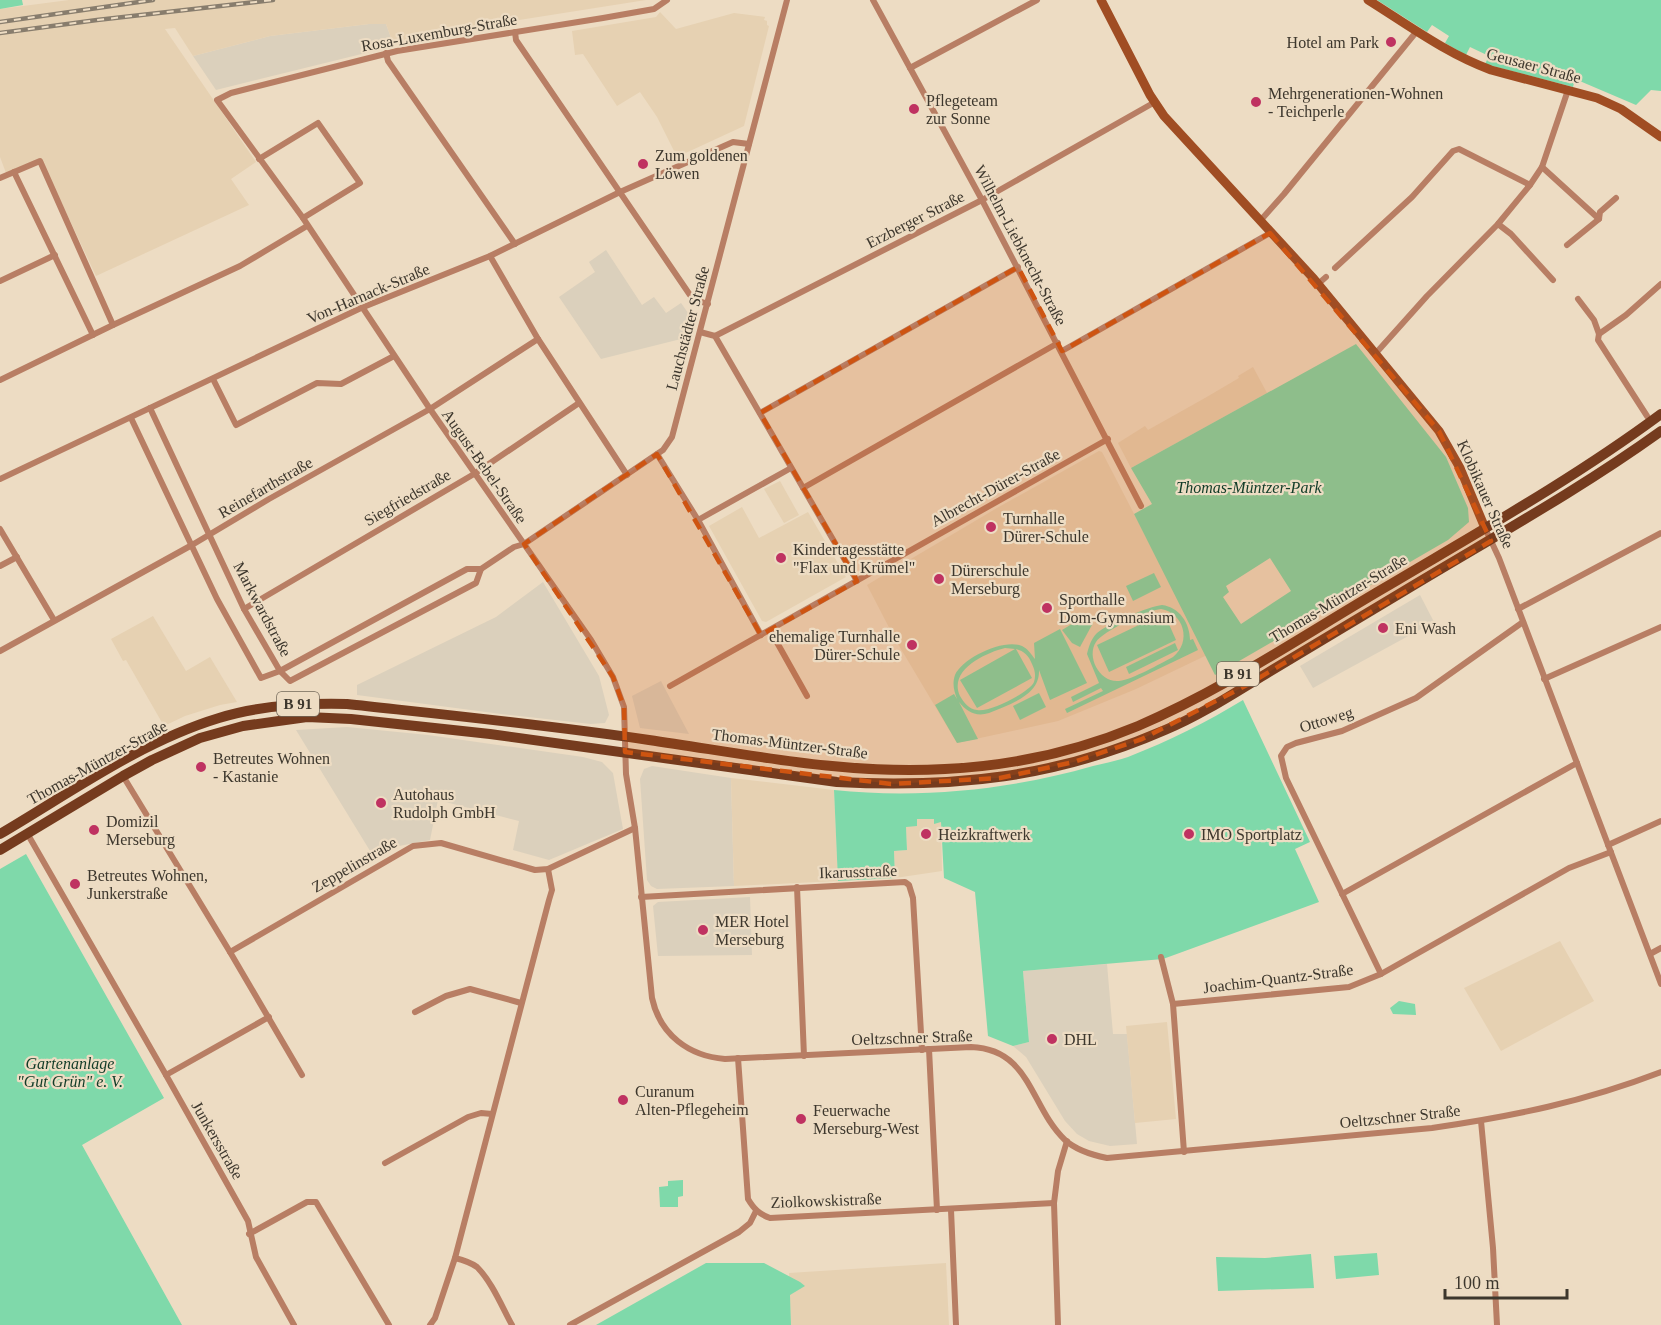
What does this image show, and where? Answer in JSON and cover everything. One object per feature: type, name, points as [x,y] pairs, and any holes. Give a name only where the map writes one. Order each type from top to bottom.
[{"type":"main road","name":"Thomas-Müntzer-Straße","points":[[0,834],[155,743],[221,717],[308,703],[347,704],[626,736],[838,768],[944,770],[999,764],[1070,748],[1138,726],[1240,673],[1599,458],[1661,414]]},
{"type":"main road","name":"Thomas-Müntzer-Straße","points":[[0,850],[123,776],[176,749],[223,730],[307,717],[351,719],[490,734],[837,782],[891,784],[973,781],[1000,778],[1074,762],[1113,751],[1168,729],[1247,685],[1491,541],[1578,487],[1661,431]]},
{"type":"street","name":"Rosa-Luxemburg-Straße","points":[[217,100],[231,93],[386,54],[654,9],[667,0]]},
{"type":"street","name":"Lauchstädter Straße","points":[[481,569],[476,583],[290,681],[280,671],[466,569],[481,569],[514,547],[524,544],[668,446],[708,304],[787,0]]},
{"type":"street","name":"Wilhelm-Liebknecht-Straße","points":[[873,0],[1018,267],[1141,506]]},
{"type":"street","points":[[910,68],[1037,0]]},
{"type":"street","name":"Klobikauer Straße","points":[[1101,0],[1155,102],[1199,155],[1270,233],[1322,280],[1451,449],[1518,609],[1661,984]]},
{"type":"street","name":"Geusaer Straße","points":[[1368,0],[1477,65],[1587,94],[1621,109],[1661,137]]},
{"type":"street","points":[[1260,221],[1417,31]]},
{"type":"street","points":[[515,32],[516,40],[690,295],[708,304]]},
{"type":"street","points":[[386,54],[388,61],[515,244]]},
{"type":"street","points":[[1376,352],[1498,224],[1530,185],[1542,167],[1568,90]]},
{"type":"street","name":"August-Bebel-Straße","points":[[217,100],[303,218],[474,474],[591,640],[610,672],[624,707],[626,736]]},
{"type":"street","name":"Erzberger Straße","points":[[715,336],[982,200],[1155,102]]},
{"type":"street","points":[[259,159],[318,123],[360,183],[303,218]]},
{"type":"street","name":"Von-Harnack-Straße","points":[[0,479],[361,308],[490,256],[620,192],[733,142],[749,144]]},
{"type":"street","points":[[1335,268],[1412,197],[1453,151],[1459,149],[1530,185]]},
{"type":"street","points":[[0,178],[40,161],[113,325]]},
{"type":"street","points":[[1542,167],[1599,219]]},
{"type":"street","points":[[14,172],[93,335]]},
{"type":"street","points":[[1567,246],[1599,219],[1600,212],[1616,198]]},
{"type":"street","points":[[1498,224],[1511,234],[1553,280]]},
{"type":"street","points":[[0,380],[240,266],[307,226]]},
{"type":"street","points":[[1062,351],[1270,233]]},
{"type":"street","points":[[0,281],[56,255]]},
{"type":"street","points":[[490,256],[538,339],[627,475]]},
{"type":"street","points":[[760,413],[1018,267]]},
{"type":"street","points":[[1598,337],[1661,284]]},
{"type":"street","points":[[1578,299],[1594,320],[1598,337],[1647,416]]},
{"type":"street","points":[[700,332],[715,336],[857,580]]},
{"type":"street","name":"Reinefarthstraße","points":[[0,651],[430,409],[538,339]]},
{"type":"street","points":[[803,488],[1058,343]]},
{"type":"street","points":[[213,379],[236,425],[317,383],[341,384],[394,356]]},
{"type":"street","name":"Siegfriedstraße","points":[[244,609],[474,474],[579,403]]},
{"type":"street","name":"Markwardstraße","points":[[131,418],[217,600],[261,678],[280,671],[244,609],[150,408]]},
{"type":"street","name":"Albrecht-Dürer-Straße","points":[[670,686],[1108,439]]},
{"type":"street","points":[[657,454],[698,520],[761,635]]},
{"type":"street","points":[[698,520],[791,468]]},
{"type":"street","points":[[0,529],[54,621]]},
{"type":"street","points":[[1518,609],[1661,533]]},
{"type":"street","points":[[0,566],[17,557]]},
{"type":"street","name":"Ottoweg","points":[[1381,974],[1286,778],[1281,756],[1287,747],[1304,739],[1342,732],[1416,698],[1523,622]]},
{"type":"street","points":[[1544,679],[1661,627]]},
{"type":"street","points":[[770,630],[807,696]]},
{"type":"street","name":"Oeltzschner Straße","points":[[626,736],[627,782],[652,998],[660,1022],[670,1035],[692,1051],[714,1058],[978,1048],[996,1052],[1008,1059],[1024,1076],[1053,1124],[1067,1141],[1082,1151],[1107,1158],[1432,1128],[1481,1121],[1582,1099],[1661,1072]]},
{"type":"street","points":[[1341,894],[1576,763]]},
{"type":"street","points":[[123,776],[302,1075]]},
{"type":"street","points":[[1608,845],[1661,821]]},
{"type":"street","points":[[430,1325],[435,1318],[454,1258],[552,890],[548,868],[634,828]]},
{"type":"street","name":"Junkersstraße","points":[[27,833],[248,1221],[249,1234],[256,1257],[294,1325]]},
{"type":"street","name":"Zeppelinstraße","points":[[230,952],[413,846],[441,843],[535,870],[548,868]]},
{"type":"street","name":"Joachim-Quantz-Straße","points":[[1173,1004],[1349,987],[1381,974],[1569,868],[1611,852]]},
{"type":"street","name":"Ikarusstraße","points":[[641,897],[905,882],[909,885],[914,906],[926,1050]]},
{"type":"street","points":[[797,887],[804,1056]]},
{"type":"street","points":[[1650,954],[1661,948]]},
{"type":"street","points":[[1161,957],[1173,1004],[1184,1152]]},
{"type":"street","points":[[415,1012],[446,996],[470,989],[521,1003]]},
{"type":"street","points":[[166,1075],[269,1017]]},
{"type":"street","points":[[926,1050],[937,1210]]},
{"type":"street","name":"Ziolkowskistraße","points":[[738,1058],[747,1199],[756,1211],[770,1218],[1054,1203]]},
{"type":"street","points":[[385,1163],[468,1117],[481,1113],[492,1114]]},
{"type":"street","points":[[1481,1121],[1497,1325]]},
{"type":"street","points":[[1058,1325],[1054,1203],[1058,1171],[1067,1141]]},
{"type":"street","points":[[249,1234],[307,1202],[316,1202],[389,1325]]},
{"type":"street","points":[[951,1210],[956,1325]]},
{"type":"street","points":[[570,1325],[739,1232],[750,1223],[756,1211]]},
{"type":"street","points":[[454,1258],[468,1261],[477,1268],[497,1297],[512,1325]]},
{"type":"highlighted area","points":[[1270,233],[1439,431],[1491,541],[1247,685],[1142,739],[1074,762],[1000,778],[891,784],[625,752],[624,707],[613,677],[524,544],[657,454],[761,635],[857,581],[760,413],[1018,267],[1062,351]]},
{"type":"shaded area","points":[[69,0],[646,0],[410,37],[394,46],[386,24],[369,24],[270,36],[193,56],[175,28],[165,29],[256,162],[231,179],[249,205],[96,276],[41,159],[6,173],[0,157],[0,9]]},
{"type":"shaded area","points":[[660,12],[676,29],[734,13],[765,17],[764,20],[769,26],[744,126],[677,157],[657,117],[640,92],[617,106],[583,54],[575,55],[572,31],[656,17]]},
{"type":"shaded area","points":[[386,24],[394,46],[216,90],[193,56],[270,36]]},
{"type":"shaded area","points":[[606,250],[642,305],[654,297],[666,313],[681,303],[693,320],[689,337],[601,359],[559,297],[595,272],[589,262]]},
{"type":"shaded area","points":[[1253,367],[1267,393],[1131,468],[1118,443],[1145,426],[1148,430],[1205,398]]},
{"type":"shaded area","points":[[1099,451],[1102,452],[1207,655],[1136,689],[1058,721],[957,743],[895,639],[867,585]]},
{"type":"shaded area","points":[[780,481],[799,515],[784,523],[764,489]]},
{"type":"shaded area","name":"Kindertagesstätte \"Flax und Krümel\"","points":[[742,507],[759,538],[808,512],[846,577],[766,622],[762,621],[709,526]]},
{"type":"shaded area","points":[[543,582],[599,676],[609,715],[605,723],[591,724],[501,714],[357,695],[357,685],[496,617]]},
{"type":"shaded area","points":[[1420,595],[1434,622],[1313,688],[1300,666]]},
{"type":"shaded area","points":[[153,616],[186,671],[210,657],[237,702],[185,716],[164,726],[126,660],[123,661],[111,639]]},
{"type":"shaded area","points":[[661,681],[689,734],[640,728],[632,696]]},
{"type":"shaded area","points":[[347,727],[428,735],[583,757],[602,762],[613,773],[623,829],[549,860],[513,850],[519,821],[438,800],[430,840],[394,847],[375,859],[296,730]]},
{"type":"shaded area","points":[[652,766],[731,778],[734,886],[657,889],[651,886],[647,880],[640,779],[644,769]]},
{"type":"shaded area","points":[[731,778],[834,790],[838,881],[734,886]]},
{"type":"shaded area","points":[[917,819],[934,819],[941,822],[942,871],[895,878],[894,851],[907,850],[906,827]]},
{"type":"shaded area","name":"MER Hotel Merseburg","points":[[750,897],[752,955],[658,956],[653,906],[658,902]]},
{"type":"shaded area","points":[[1560,941],[1594,1001],[1501,1051],[1464,988]]},
{"type":"shaded area","points":[[1107,964],[1113,1034],[1127,1034],[1137,1144],[1110,1146],[1089,1141],[1077,1134],[1065,1121],[1026,1057],[1013,1046],[1029,1042],[1023,971]]},
{"type":"shaded area","points":[[1167,1022],[1176,1119],[1135,1123],[1126,1026]]},
{"type":"shaded area","points":[[946,1263],[949,1325],[791,1325],[789,1273]]},
{"type":"green space","points":[[0,0],[22,0],[23,5],[0,9]]},
{"type":"green space","points":[[1377,0],[1661,0],[1661,91],[1651,90],[1636,105],[1575,79],[1573,87],[1485,64],[1489,56],[1470,47],[1466,55],[1445,43],[1449,36],[1432,25],[1427,32]]},
{"type":"green space","name":"Thomas-Müntzer-Park","points":[[1356,344],[1446,457],[1468,508],[1469,522],[1448,540],[1215,675],[1134,514],[1152,504],[1131,468]],"holes":[[[1270,558],[1291,591],[1241,624],[1223,597],[1229,592],[1226,586]]]},
{"type":"green space","points":[[1154,573],[1161,587],[1133,601],[1126,586]]},
{"type":"green space","points":[[1156,606],[1168,606],[1178,612],[1186,622],[1190,640],[1193,639],[1198,650],[1067,713],[1065,709],[1103,691],[1101,688],[1073,702],[1071,697],[1099,683],[1087,654],[1095,635],[1118,621]],"holes":[[[1161,609],[1169,612],[1180,622],[1184,636],[1179,651],[1173,657],[1125,680],[1112,681],[1101,673],[1093,655],[1093,648],[1100,637],[1146,613]]]},
{"type":"green space","points":[[1164,613],[1176,640],[1109,672],[1097,645]]},
{"type":"green space","points":[[1085,616],[1093,623],[1080,647],[1072,643],[1062,630]]},
{"type":"green space","points":[[1060,629],[1087,683],[1050,700],[1039,670],[1038,679],[1029,693],[989,713],[972,713],[959,702],[978,739],[957,743],[935,705],[954,694],[957,699],[954,681],[959,669],[984,651],[1005,645],[1022,646],[1035,659],[1034,643]],"holes":[[[1005,648],[1015,649],[960,680],[977,708],[1032,678],[1016,649],[1026,654],[1033,666],[1035,678],[1031,686],[1017,696],[990,708],[977,710],[967,705],[960,696],[958,687],[959,678],[964,671],[970,664],[988,654]]]},
{"type":"green space","points":[[1175,643],[1178,650],[1129,674],[1126,667]]},
{"type":"green space","points":[[1039,693],[1046,707],[1020,720],[1013,706]]},
{"type":"green space","points":[[1243,700],[1310,842],[1295,849],[1319,902],[1163,959],[1023,971],[1029,1042],[1013,1046],[988,1036],[975,892],[944,878],[941,822],[934,824],[934,819],[917,819],[917,826],[906,827],[907,850],[894,851],[895,878],[838,881],[834,790],[866,793],[932,793],[997,787],[1062,774],[1120,760],[1143,751],[1187,731]]},
{"type":"green space","name":"Gartenanlage \"Gut Grün\" e. V.","points":[[26,854],[164,1098],[82,1145],[182,1325],[0,1325],[0,869]]},
{"type":"green space","points":[[1399,1001],[1415,1004],[1416,1015],[1393,1014],[1390,1008]]},
{"type":"green space","points":[[683,1180],[683,1196],[678,1197],[678,1207],[660,1207],[659,1187],[668,1186],[668,1181]]},
{"type":"green space","points":[[1377,1253],[1379,1275],[1336,1279],[1334,1256]]},
{"type":"green space","points":[[1311,1254],[1314,1288],[1218,1291],[1216,1257],[1265,1258]]},
{"type":"green space","points":[[706,1263],[764,1263],[800,1282],[805,1286],[790,1295],[791,1325],[596,1325]]},
{"type":"railway","points":[[0,22],[153,0]]},
{"type":"railway","points":[[0,33],[273,0]]},
{"type":"place","name":"Hotel am Park","points":[[1391,42]]},
{"type":"place","name":"Mehrgenerationen-Wohnen - Teichperle","points":[[1256,102]]},
{"type":"place","name":"Pflegeteam zur Sonne","points":[[914,109]]},
{"type":"place","name":"Zum goldenen Löwen","points":[[643,164]]},
{"type":"place","name":"Turnhalle Dürer-Schule","points":[[991,527]]},
{"type":"place","name":"Kindertagesstätte \"Flax und Krümel\"","points":[[781,558]]},
{"type":"place","name":"Dürerschule Merseburg","points":[[939,579]]},
{"type":"place","name":"Sporthalle Dom-Gymnasium","points":[[1047,608]]},
{"type":"place","name":"Eni Wash","points":[[1383,628]]},
{"type":"place","name":"ehemalige Turnhalle Dürer-Schule","points":[[912,645]]},
{"type":"place","name":"Betreutes Wohnen - Kastanie","points":[[201,767]]},
{"type":"place","name":"Autohaus Rudolph GmbH","points":[[381,803]]},
{"type":"place","name":"Domizil Merseburg","points":[[94,830]]},
{"type":"place","name":"Heizkraftwerk","points":[[926,834]]},
{"type":"place","name":"IMO Sportplatz","points":[[1189,834]]},
{"type":"place","name":"Betreutes Wohnen, Junkerstraße","points":[[75,884]]},
{"type":"place","name":"MER Hotel Merseburg","points":[[703,930]]},
{"type":"place","name":"DHL","points":[[1052,1039]]},
{"type":"place","name":"Curanum Alten-Pflegeheim","points":[[623,1100]]},
{"type":"place","name":"Feuerwache Merseburg-West","points":[[801,1119]]}]
